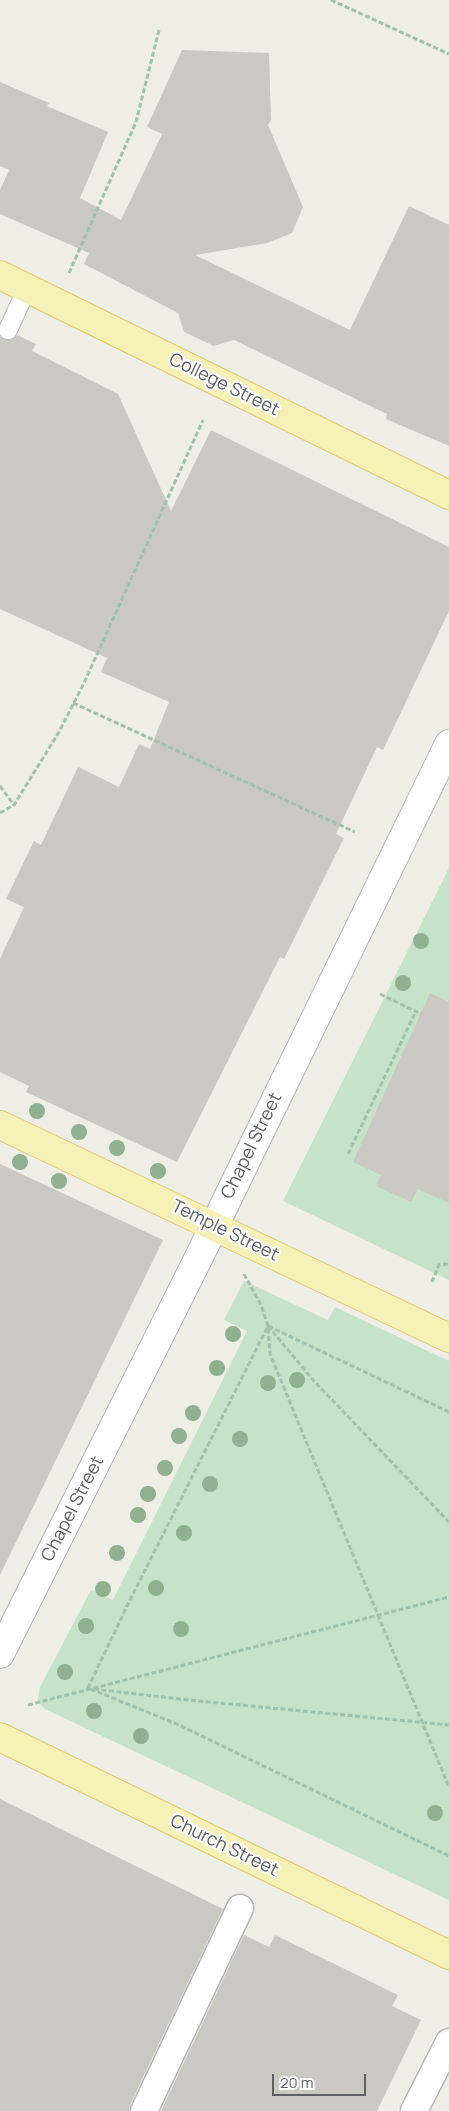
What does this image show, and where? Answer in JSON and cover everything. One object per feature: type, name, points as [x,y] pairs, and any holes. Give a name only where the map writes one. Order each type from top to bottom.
[{"type":"main road","name":"College Street","points":[[0,275],[449,495]]},
{"type":"main road","name":"Chapel Street","points":[[0,1654],[214,1226],[449,744]]},
{"type":"main road","name":"Temple Street","points":[[0,1125],[449,1338]]},
{"type":"main road","name":"Church Street","points":[[0,1736],[449,1954]]},
{"type":"street","points":[[144,2111],[240,1908]]},
{"type":"street","points":[[414,2111],[449,2042]]},
{"type":"lane","points":[[8,330],[26,288]]},
{"type":"path","points":[[331,0],[449,54]]},
{"type":"path","points":[[69,273],[136,122],[159,30]]},
{"type":"path","points":[[0,813],[14,805],[59,732],[203,420]]},
{"type":"path","points":[[73,703],[355,832]]},
{"type":"path","points":[[0,786],[14,805]]},
{"type":"path","points":[[380,994],[421,1014]]},
{"type":"path","points":[[348,1154],[416,1011]]},
{"type":"path","points":[[432,1282],[439,1265],[449,1264]]},
{"type":"path","points":[[242,1271],[261,1304],[268,1326],[270,1354],[449,1787]]},
{"type":"path","points":[[268,1326],[449,1412]]},
{"type":"path","points":[[268,1326],[313,1380],[449,1522]]},
{"type":"path","points":[[88,1688],[127,1606],[268,1326]]},
{"type":"path","points":[[28,1705],[88,1688],[186,1665],[449,1597]]},
{"type":"path","points":[[88,1688],[198,1701],[449,1725]]},
{"type":"path","points":[[88,1688],[179,1725],[449,1856]]},
{"type":"green space","points":[[449,868],[449,1280],[283,1201]]},
{"type":"green space","points":[[244,1281],[328,1320],[335,1307],[449,1361],[449,1900],[45,1709],[38,1702],[39,1689],[91,1590],[113,1600],[247,1331],[224,1320]]},
{"type":"building","points":[[182,50],[269,53],[271,120],[268,125],[303,207],[292,233],[267,243],[195,255],[350,330],[409,206],[449,225],[449,446],[386,419],[387,414],[234,340],[214,346],[184,332],[178,313],[84,264],[89,253],[0,214],[0,190],[9,170],[0,166],[0,82],[49,103],[47,106],[108,132],[80,198],[121,220],[162,134],[147,127]]},
{"type":"building","points":[[17,335],[36,344],[32,351],[118,394],[171,511],[211,430],[449,547],[449,611],[383,750],[377,747],[336,834],[344,838],[284,959],[280,957],[177,1162],[26,1092],[29,1086],[0,1072],[0,959],[24,907],[6,899],[34,841],[41,845],[78,767],[119,787],[139,744],[150,749],[169,702],[101,672],[107,658],[0,609],[0,337],[10,340]]},
{"type":"building","points":[[430,993],[449,1002],[449,1203],[418,1189],[411,1202],[376,1186],[381,1175],[353,1162]]},
{"type":"building","points":[[0,1164],[163,1240],[0,1575]]},
{"type":"building","points":[[0,1799],[223,1909],[130,2105],[129,2111],[0,2111]]},
{"type":"building","points":[[244,1935],[269,1947],[275,1935],[398,1995],[392,2006],[421,2020],[377,2111],[161,2111]]}]
